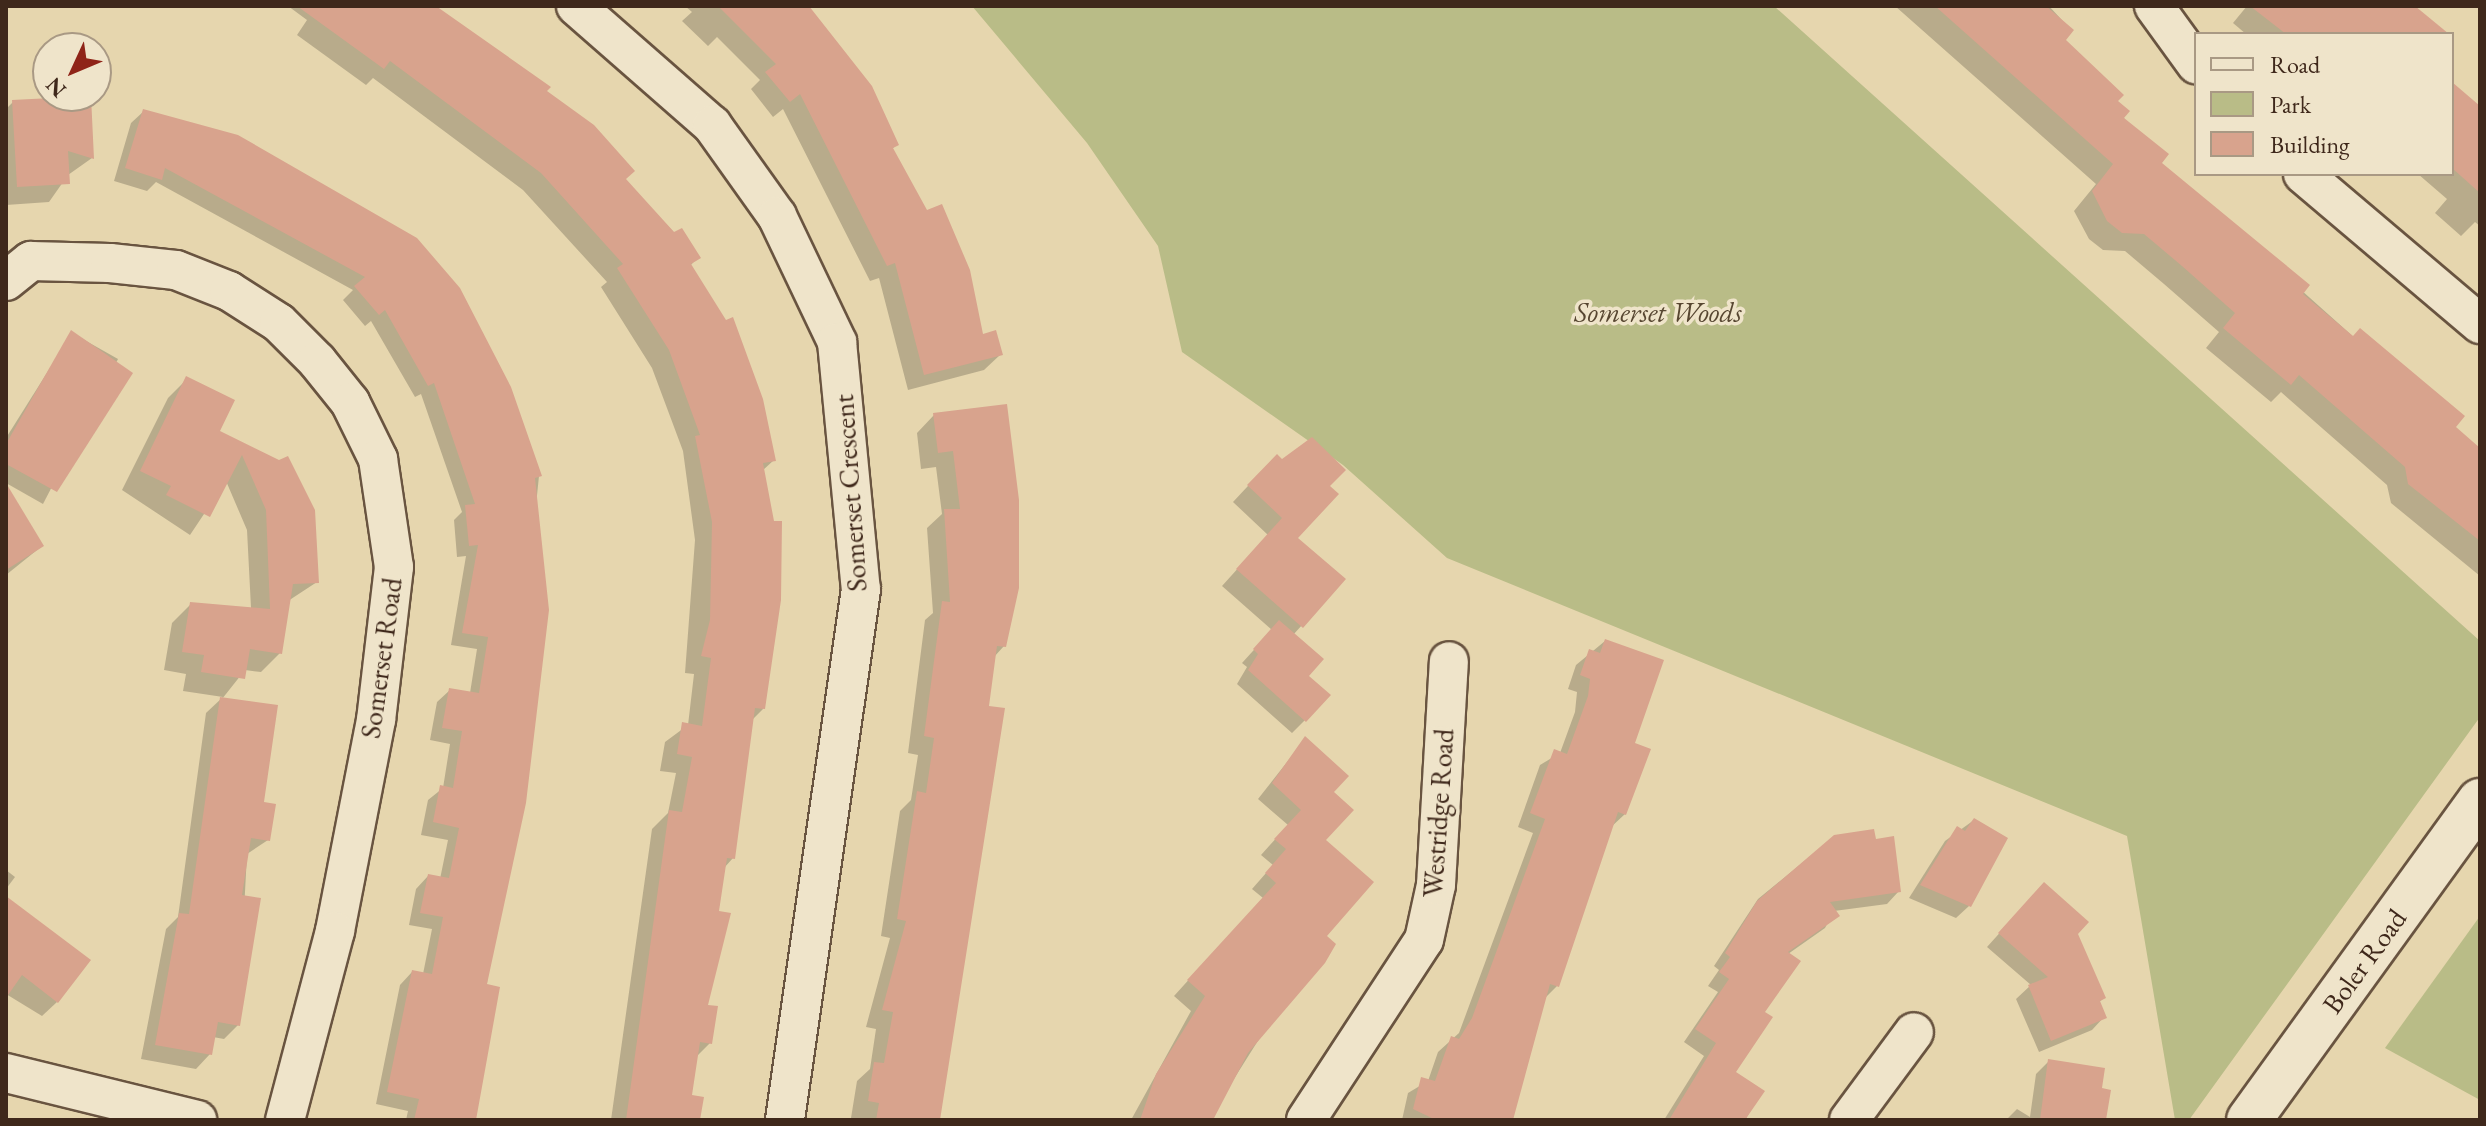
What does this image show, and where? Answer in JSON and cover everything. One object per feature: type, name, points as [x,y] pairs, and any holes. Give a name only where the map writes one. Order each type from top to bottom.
[{"type":"street","name":"Somerset Crescent","points":[[576,6],[712,125],[777,216],[837,342],[861,589],[785,1120]]},
{"type":"street","points":[[2154,6],[2194,61]]},
{"type":"street","points":[[2305,176],[2480,324]]},
{"type":"street","name":"Somerset Road","points":[[6,281],[31,261],[110,263],[176,270],[229,291],[279,323],[317,361],[350,402],[378,459],[394,567],[376,720],[332,945],[285,1120]]},
{"type":"street","name":"Westridge Road","points":[[1306,1120],[1424,940],[1436,885],[1449,661]]},
{"type":"street","name":"Boler Road","points":[[2249,1120],[2480,801]]},
{"type":"street","points":[[1849,1120],[1914,1032]]},
{"type":"street","points":[[6,1073],[197,1120]]},
{"type":"green space","name":"Somerset Woods","points":[[972,6],[1774,6],[2480,641],[2480,717],[2189,1120],[2175,1120],[2127,836],[1447,558],[1343,465],[1182,352],[1158,246],[1087,143]]},
{"type":"green space","points":[[2480,916],[2480,1100],[2385,1048]]},
{"type":"building","points":[[297,6],[436,6],[551,87],[547,91],[594,125],[635,171],[626,179],[674,232],[682,228],[701,258],[691,264],[726,320],[733,317],[763,399],[776,461],[763,463],[774,521],[782,521],[781,600],[765,709],[755,708],[735,859],[727,858],[719,911],[731,913],[708,1005],[718,1006],[712,1044],[700,1042],[692,1095],[704,1097],[700,1120],[626,1120],[669,810],[682,812],[692,757],[677,754],[682,722],[702,726],[711,658],[701,656],[710,620],[712,522],[695,436],[700,435],[669,350],[617,268],[623,264],[541,173],[390,61],[384,69]]},
{"type":"building","points":[[718,6],[809,6],[872,86],[899,145],[893,148],[927,210],[942,204],[970,270],[983,334],[996,330],[1003,355],[924,375],[895,263],[887,266],[800,94],[790,102],[765,72],[776,64]]},
{"type":"building","points":[[1935,6],[2046,6],[2074,30],[2066,40],[2124,95],[2118,101],[2130,111],[2124,118],[2169,154],[2162,163],[2310,285],[2303,294],[2353,336],[2360,328],[2465,416],[2456,427],[2480,448],[2480,541],[2408,484],[2405,467],[2299,375],[2291,385],[2223,328],[2235,313],[2182,266],[2144,234],[2122,233],[2107,221],[2092,191],[2113,164]]},
{"type":"building","points":[[2250,6],[2415,6],[2447,32],[2283,32]]},
{"type":"building","points":[[2454,84],[2480,106],[2480,193],[2454,170]]},
{"type":"building","points":[[32,99],[32,112],[92,112],[94,159],[68,151],[70,184],[17,187],[12,100]]},
{"type":"building","points":[[143,109],[238,135],[417,238],[460,288],[511,387],[542,476],[535,478],[549,610],[526,803],[487,984],[500,987],[476,1120],[414,1120],[419,1099],[387,1092],[412,970],[432,974],[443,917],[420,913],[428,874],[449,878],[459,828],[433,822],[440,785],[453,788],[462,731],[442,728],[449,688],[479,693],[488,637],[462,633],[478,545],[469,546],[465,505],[475,504],[434,383],[428,386],[385,310],[379,315],[354,286],[365,277],[165,168],[162,180],[125,168]]},
{"type":"building","points":[[71,330],[133,373],[57,492],[6,464],[6,444]]},
{"type":"building","points":[[186,376],[235,400],[220,431],[279,460],[288,456],[315,510],[319,583],[293,584],[282,654],[250,649],[245,679],[201,672],[204,655],[182,652],[190,602],[270,609],[266,510],[242,455],[210,517],[166,495],[171,486],[140,471]]},
{"type":"building","points":[[1007,404],[1019,500],[1019,588],[1006,647],[997,646],[989,706],[1005,708],[940,1120],[876,1120],[879,1103],[868,1101],[874,1062],[884,1063],[893,1012],[882,1010],[906,921],[897,919],[917,791],[926,793],[934,738],[924,736],[942,601],[950,602],[944,509],[960,509],[953,451],[938,453],[933,413]]},
{"type":"building","points":[[1312,437],[1346,470],[1330,486],[1339,494],[1298,538],[1346,579],[1303,628],[1236,569],[1282,518],[1247,485],[1277,454],[1282,459]]},
{"type":"building","points":[[6,483],[44,546],[6,570]]},
{"type":"building","points":[[1279,620],[1324,659],[1309,676],[1331,695],[1306,722],[1248,670],[1258,654],[1253,649]]},
{"type":"building","points":[[1605,639],[1664,660],[1635,743],[1651,749],[1626,815],[1618,812],[1559,987],[1550,984],[1513,1120],[1436,1120],[1413,1109],[1421,1077],[1435,1081],[1451,1036],[1459,1039],[1472,1018],[1545,819],[1530,813],[1554,749],[1567,754],[1588,696],[1590,679],[1580,675],[1589,649],[1600,653]]},
{"type":"building","points":[[220,697],[278,705],[264,802],[276,804],[270,841],[251,838],[242,895],[261,898],[240,1026],[218,1022],[212,1055],[155,1045],[179,913],[189,914]]},
{"type":"building","points":[[1305,736],[1349,776],[1334,792],[1354,810],[1326,840],[1374,882],[1327,936],[1336,944],[1325,963],[1248,1053],[1213,1120],[1140,1120],[1156,1074],[1205,996],[1187,980],[1276,883],[1265,873],[1286,849],[1274,839],[1301,810],[1272,783]]},
{"type":"building","points":[[1974,818],[2008,838],[1971,907],[1920,885],[1957,826],[1965,831]]},
{"type":"building","points":[[1874,829],[1876,839],[1894,836],[1901,892],[1830,902],[1840,916],[1788,952],[1801,961],[1765,1012],[1773,1017],[1736,1072],[1765,1091],[1745,1120],[1669,1120],[1716,1043],[1695,1029],[1729,979],[1719,972],[1730,957],[1725,953],[1757,901],[1834,835]]},
{"type":"building","points":[[2044,882],[2089,922],[2078,934],[2106,998],[2100,1001],[2107,1018],[2051,1041],[2028,985],[2048,977],[1998,933]]},
{"type":"building","points":[[6,896],[91,960],[58,1003],[22,975],[6,998]]},
{"type":"building","points":[[2048,1059],[2105,1068],[2102,1088],[2111,1090],[2106,1120],[2040,1120]]}]
